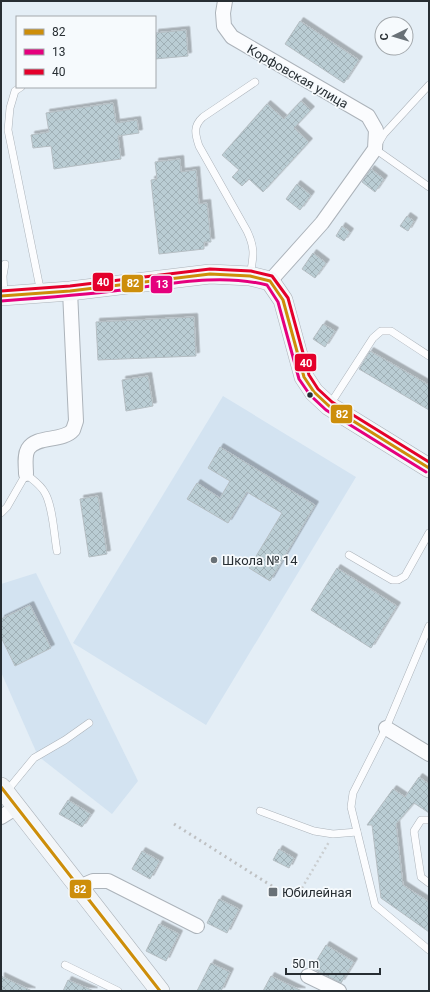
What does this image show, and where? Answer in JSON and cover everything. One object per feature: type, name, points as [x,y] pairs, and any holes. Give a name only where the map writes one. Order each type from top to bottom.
[{"type":"street","name":"Корфовская улица","points":[[225,1],[223,13],[224,26],[232,37],[368,116],[376,130],[375,149]]},
{"type":"street","points":[[270,281],[322,223],[375,149]]},
{"type":"street","points":[[2,296],[70,291],[210,274],[250,276],[270,281],[283,300],[304,377],[314,392],[329,406],[429,468]]},
{"type":"street","points":[[26,474],[28,449],[32,444],[67,435],[73,430],[76,421],[70,291]]},
{"type":"street","points":[[386,728],[429,754]]},
{"type":"street","points":[[1,817],[8,795]]},
{"type":"street","points":[[8,795],[160,991]]},
{"type":"street","points":[[79,887],[93,881],[108,881],[197,926]]},
{"type":"street","points":[[308,976],[339,991]]},
{"type":"lane","points":[[250,276],[254,253],[252,242],[199,146],[195,128],[203,117],[256,82]]},
{"type":"lane","points":[[429,86],[384,134],[375,149],[429,187]]},
{"type":"lane","points":[[19,88],[14,91],[10,108],[8,130],[41,293]]},
{"type":"lane","points":[[2,296],[5,264]]},
{"type":"lane","points":[[329,406],[373,338],[381,331],[391,331],[429,356]]},
{"type":"lane","points":[[1,513],[7,507],[26,474],[40,486],[46,494],[57,551]]},
{"type":"lane","points":[[348,555],[392,580],[398,580],[404,576],[429,533]]},
{"type":"lane","points":[[428,631],[386,728],[353,793],[351,807],[375,905],[429,950]]},
{"type":"lane","points":[[8,795],[34,758],[65,740],[89,723]]},
{"type":"lane","points":[[260,811],[314,831],[333,834],[356,832]]},
{"type":"lane","points":[[429,820],[421,820],[414,831],[420,877],[429,883]]},
{"type":"lane","points":[[65,964],[118,991]]},
{"type":"path","points":[[302,888],[333,834]]},
{"type":"shaded area","name":"Школа № 14","points":[[223,396],[356,477],[206,725],[73,643]]},
{"type":"shaded area","points":[[36,573],[138,781],[112,814],[38,756],[1,672],[1,584]]},
{"type":"building","points":[[300,21],[359,60],[344,83],[285,44]]},
{"type":"building","points":[[186,30],[188,56],[156,59],[156,33]]},
{"type":"building","points":[[301,101],[311,110],[294,128],[309,142],[263,192],[249,179],[242,186],[232,177],[239,170],[222,155],[267,104],[284,119]]},
{"type":"building","points":[[113,103],[116,123],[137,120],[139,133],[118,136],[121,159],[54,169],[51,146],[33,148],[31,135],[49,132],[46,113]]},
{"type":"building","points":[[180,159],[181,172],[196,170],[199,204],[207,203],[211,242],[204,242],[204,249],[159,254],[151,180],[157,179],[155,162]]},
{"type":"building","points":[[371,169],[384,179],[375,192],[362,182]]},
{"type":"building","points":[[297,184],[311,195],[300,210],[286,199]]},
{"type":"building","points":[[407,216],[414,221],[408,231],[400,226]]},
{"type":"building","points":[[342,226],[350,232],[344,241],[336,236]]},
{"type":"building","points":[[313,253],[326,263],[315,278],[302,269]]},
{"type":"building","points":[[194,317],[196,356],[98,360],[96,322]]},
{"type":"building","points":[[323,324],[335,331],[325,347],[313,339]]},
{"type":"building","points":[[370,351],[429,385],[429,410],[359,369]]},
{"type":"building","points":[[148,376],[153,406],[126,411],[122,380]]},
{"type":"building","points":[[220,447],[315,505],[270,581],[249,568],[282,513],[247,492],[228,523],[187,499],[197,483],[220,498],[230,481],[208,468]]},
{"type":"building","points":[[98,496],[107,554],[89,557],[80,499]]},
{"type":"building","points":[[337,568],[397,606],[371,648],[311,610]]},
{"type":"building","points":[[30,605],[51,648],[15,666],[1,637],[1,619]]},
{"type":"building","points":[[419,777],[429,784],[429,813],[414,803],[396,824],[403,885],[429,902],[429,932],[381,898],[372,825],[367,825],[393,789],[405,797]]},
{"type":"building","points":[[68,800],[91,814],[82,827],[59,814]]},
{"type":"building","points":[[279,849],[294,858],[289,868],[273,860]]},
{"type":"building","points":[[142,851],[160,861],[150,879],[132,869]]},
{"type":"building","points":[[219,899],[239,909],[227,933],[207,923]]},
{"type":"building","points":[[159,924],[179,934],[166,961],[146,951]]},
{"type":"building","points":[[326,945],[354,962],[341,983],[312,968]]},
{"type":"building","points":[[211,963],[230,972],[221,991],[197,991]]},
{"type":"building","points":[[1,976],[32,991],[1,991]]},
{"type":"building","points":[[271,976],[302,991],[263,991]]},
{"type":"building","points":[[68,980],[94,991],[63,991]]},
{"type":"railway","points":[[174,824],[275,888]]},
{"type":"transit line","name":"40","points":[[1,291],[70,286],[210,269],[251,271],[272,276],[288,298],[309,375],[318,389],[332,402],[429,462]]},
{"type":"transit line","name":"82","points":[[1,296],[70,291],[210,274],[250,276],[270,281],[283,300],[304,377],[314,392],[329,406],[429,468]]},
{"type":"transit line","name":"13","points":[[1,301],[47,298],[194,281],[231,280],[267,285],[278,302],[299,379],[310,395],[326,410],[426,472]]},
{"type":"transit line","name":"82","points":[[1,787],[160,991]]},
{"type":"place","name":"Школа № 14","points":[[214,560]]},
{"type":"place","name":"Юбилейная","points":[[273,892]]}]
